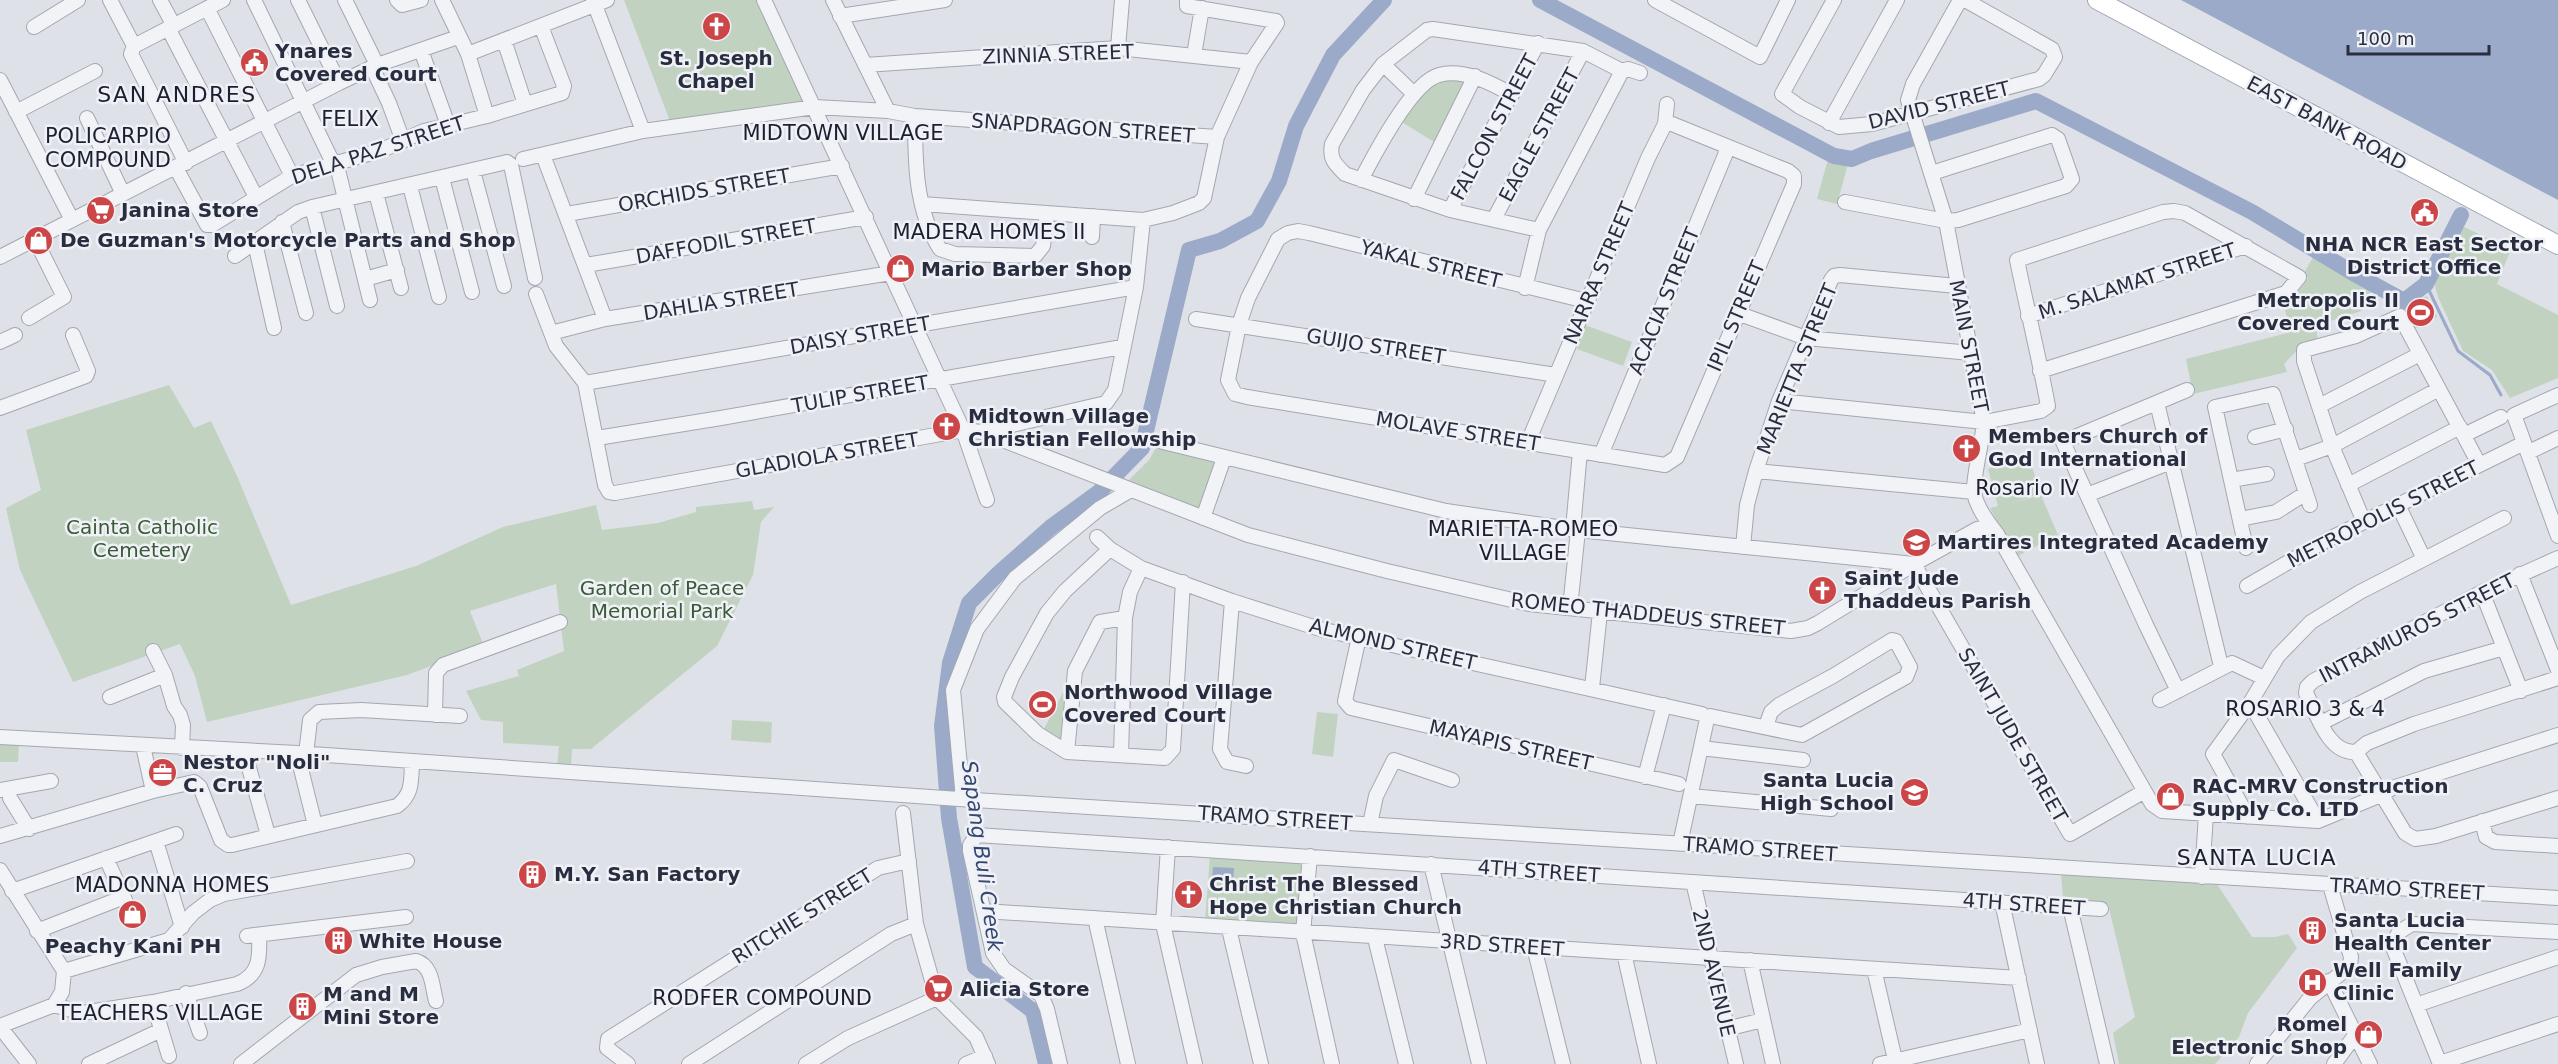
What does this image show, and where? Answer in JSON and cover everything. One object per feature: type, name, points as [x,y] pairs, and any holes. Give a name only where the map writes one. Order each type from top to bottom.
[{"type":"main road","name":"EAST BANK ROAD","points":[[2097,0],[2558,245]]},
{"type":"street","points":[[34,27],[78,0]]},
{"type":"street","points":[[110,0],[134,46]]},
{"type":"street","points":[[160,0],[227,143],[256,197]]},
{"type":"street","points":[[254,0],[335,163],[370,300]]},
{"type":"street","points":[[298,0],[339,83]]},
{"type":"street","points":[[345,0],[375,66],[403,141]]},
{"type":"street","points":[[398,2],[405,4],[421,0]]},
{"type":"street","points":[[442,0],[468,54],[488,116]]},
{"type":"street","points":[[764,0],[963,430],[987,500]]},
{"type":"street","points":[[833,0],[888,111]]},
{"type":"street","points":[[840,16],[945,0]]},
{"type":"street","points":[[1118,48],[1122,0]]},
{"type":"street","points":[[922,204],[1143,220],[1173,213],[1199,203],[1204,198],[1216,137],[1251,62],[1276,26],[1276,21],[1187,6],[1187,0]]},
{"type":"street","points":[[1239,15],[1241,0]]},
{"type":"street","points":[[1655,0],[1760,57],[1788,0]]},
{"type":"street","name":"DAVID STREET","points":[[1834,0],[1782,94],[1839,127],[1872,124],[2039,79],[2044,75],[2055,57],[2052,49],[1965,0]]},
{"type":"street","points":[[1829,123],[1897,0]]},
{"type":"street","points":[[1911,114],[1908,100],[1913,84],[1960,0]]},
{"type":"street","points":[[468,54],[598,2],[643,131]]},
{"type":"street","points":[[181,166],[131,54],[134,46],[212,4],[264,124],[292,176]]},
{"type":"street","points":[[1194,55],[1202,8]]},
{"type":"street","name":"DELA PAZ STREET","points":[[181,166],[207,225],[212,225],[292,176],[382,150],[424,131],[488,116],[565,90],[541,26]]},
{"type":"street","points":[[1539,230],[1450,210],[1346,174],[1332,162],[1330,153],[1332,144],[1363,90],[1383,64],[1427,30],[1538,43],[1583,51],[1622,71]]},
{"type":"street","points":[[0,257],[227,143],[339,83],[375,66],[458,37]]},
{"type":"street","points":[[504,40],[525,104]]},
{"type":"street","name":"FALCON STREET","points":[[1450,210],[1538,43]]},
{"type":"street","name":"ZINNIA STREET","points":[[865,65],[1118,48],[1251,62]]},
{"type":"street","points":[[421,50],[448,125]]},
{"type":"street","name":"EAGLE STREET","points":[[1494,219],[1583,51]]},
{"type":"street","points":[[1383,64],[1414,94]]},
{"type":"street","points":[[1525,288],[1539,230],[1622,71],[1628,69],[1640,73]]},
{"type":"street","points":[[16,112],[95,71]]},
{"type":"street","points":[[1361,180],[1376,151],[1426,80],[1440,74],[1475,76],[1512,94]]},
{"type":"street","points":[[1414,199],[1475,76]]},
{"type":"street","points":[[0,81],[72,220]]},
{"type":"street","name":"NARRA STREET","points":[[1528,442],[1586,301],[1665,124],[1667,104]]},
{"type":"street","name":"SNAPDRAGON STREET","points":[[523,159],[643,131],[815,107],[1216,137]]},
{"type":"street","name":"MAIN STREET","points":[[1911,114],[1946,221],[1984,422],[1974,492]]},
{"type":"street","points":[[915,116],[916,172],[922,204],[935,242],[940,249],[955,254],[1035,256],[1043,246],[1047,213]]},
{"type":"street","points":[[87,118],[123,194]]},
{"type":"street","points":[[1665,124],[1672,124],[1728,148]]},
{"type":"street","points":[[1845,202],[1946,221],[1958,220],[2069,183],[2071,176],[2058,139],[2054,136],[1932,173]]},
{"type":"street","name":"IPIL STREET","points":[[1677,457],[1794,184],[1794,176],[1788,171],[1728,148]]},
{"type":"street","name":"ACACIA STREET","points":[[1601,455],[1728,148]]},
{"type":"street","points":[[543,155],[605,320]]},
{"type":"street","points":[[236,256],[282,222],[312,207],[507,162],[511,165],[535,278]]},
{"type":"street","name":"ORCHIDS STREET","points":[[567,214],[842,165]]},
{"type":"street","points":[[473,171],[504,286]]},
{"type":"street","points":[[442,178],[472,292]]},
{"type":"street","points":[[410,186],[440,297]]},
{"type":"street","points":[[376,193],[401,288]]},
{"type":"street","points":[[312,207],[338,306]]},
{"type":"street","points":[[1779,401],[1984,422],[2041,411],[2048,406],[2040,371],[2028,316],[2017,260],[2163,212],[2184,213],[2299,277],[2286,293],[2040,371]]},
{"type":"street","points":[[1092,237],[1093,216]]},
{"type":"street","name":"DAFFODIL STREET","points":[[586,265],[866,218]]},
{"type":"street","name":"GLADIOLA STREET","points":[[597,438],[605,485],[609,492],[615,493],[963,430],[982,432],[1106,403],[1115,390],[1136,287],[1143,220]]},
{"type":"street","points":[[282,222],[306,313]]},
{"type":"street","name":"YAKAL STREET","points":[[1239,326],[1248,298],[1278,239],[1288,233],[1298,231],[1586,301]]},
{"type":"street","points":[[29,318],[64,297],[35,239]]},
{"type":"street","points":[[255,243],[274,328]]},
{"type":"street","name":"M. SALAMAT STREET","points":[[2028,316],[2246,246]]},
{"type":"street","points":[[365,279],[397,270]]},
{"type":"street","name":"DAHLIA STREET","points":[[551,333],[605,320],[891,273]]},
{"type":"street","name":"MARIETTA STREET","points":[[1743,546],[1747,505],[1779,401],[1834,276],[1957,286]]},
{"type":"street","name":"DAISY STREET","points":[[585,383],[1136,287]]},
{"type":"street","points":[[536,294],[556,345],[585,383],[597,438]]},
{"type":"street","points":[[1737,313],[1806,338],[1971,353]]},
{"type":"street","points":[[2364,522],[2332,446],[2304,361],[2304,350],[2356,336],[2399,315],[2403,318],[2479,464]]},
{"type":"street","name":"GUIJO STREET","points":[[1196,319],[1556,375]]},
{"type":"street","name":"MOLAVE STREET","points":[[1239,326],[1228,380],[1235,394],[1665,465],[1677,457]]},
{"type":"street","points":[[0,342],[15,335]]},
{"type":"street","points":[[1,404],[86,376],[88,371],[73,335]]},
{"type":"street","name":"TULIP STREET","points":[[597,438],[1122,347]]},
{"type":"street","points":[[2319,405],[2420,354]]},
{"type":"street","points":[[2296,459],[2332,446],[2439,389]]},
{"type":"street","points":[[2178,691],[2063,442],[2187,390]]},
{"type":"street","points":[[2240,519],[2276,512],[2308,499],[2274,394],[2215,407],[2246,548]]},
{"type":"street","points":[[2348,484],[2462,431],[2508,416],[2558,395]]},
{"type":"street","points":[[2157,403],[2221,666]]},
{"type":"street","points":[[2508,416],[2524,448],[2558,536]]},
{"type":"street","points":[[2255,438],[2286,429]]},
{"type":"street","name":"ROMEO THADDEUS STREET","points":[[982,432],[1248,535],[1387,571],[1529,604],[1600,612],[1799,630],[1818,623],[1914,564],[1977,529],[1989,526]]},
{"type":"street","points":[[2524,448],[2558,438]]},
{"type":"street","points":[[1163,442],[1426,507],[1576,530],[1914,564]]},
{"type":"street","name":"METROPOLIS STREET","points":[[2247,586],[2325,541],[2479,464],[2524,448]]},
{"type":"street","points":[[1570,608],[1580,451]]},
{"type":"street","points":[[1203,518],[1224,458]]},
{"type":"street","points":[[2087,495],[2171,462]]},
{"type":"street","points":[[1756,471],[1974,492],[1989,526],[1997,534],[2143,792],[2152,804],[2162,811],[2318,821],[2383,794],[2392,788],[2558,735]]},
{"type":"street","points":[[2231,480],[2267,474]]},
{"type":"street","points":[[958,799],[953,690],[977,629],[1015,578],[1126,488]]},
{"type":"street","points":[[2544,497],[2558,491]]},
{"type":"street","points":[[2398,506],[2424,558]]},
{"type":"street","points":[[2248,817],[2213,754],[2250,703],[2278,656],[2311,622],[2360,592],[2504,518]]},
{"type":"street","name":"ALMOND STREET","points":[[1097,537],[1110,549],[1141,568],[1232,601],[1320,629],[1802,735],[1906,677],[1910,667],[1894,640],[1779,705],[1771,712],[1766,726]]},
{"type":"street","points":[[1110,549],[1065,591],[1047,612],[1011,677],[1004,697],[1005,702],[1021,720],[1051,744],[1067,752],[1165,758],[1173,749],[1183,582]]},
{"type":"street","name":"INTRAMUROS STREET","points":[[2356,752],[2344,753],[2335,746],[2321,723],[2306,693],[2307,687],[2313,681],[2481,592],[2558,558]]},
{"type":"street","name":"SAINT JUDE STREET","points":[[1914,564],[2070,834],[2143,792]]},
{"type":"street","points":[[1121,755],[1125,618],[1130,592],[1141,568]]},
{"type":"street","points":[[2520,574],[2558,670]]},
{"type":"street","points":[[2481,592],[2521,691]]},
{"type":"street","points":[[1232,601],[1220,749],[1227,762],[1246,766]]},
{"type":"street","points":[[1592,688],[1600,612]]},
{"type":"street","points":[[1067,752],[1075,671],[1100,622],[1125,618]]},
{"type":"street","points":[[435,715],[436,673],[443,665],[560,622]]},
{"type":"street","name":"MAYAPIS STREET","points":[[1359,637],[1345,701],[1351,708],[1679,784]]},
{"type":"street","points":[[2321,723],[2424,671],[2504,648]]},
{"type":"street","points":[[153,651],[165,675],[174,706],[183,725],[182,748]]},
{"type":"street","points":[[2160,700],[2221,666],[2232,663],[2264,678]]},
{"type":"street","points":[[110,697],[165,675]]},
{"type":"street","points":[[2558,678],[2414,724],[2367,743],[2356,752],[2405,833],[2415,839],[2436,836],[2558,798]]},
{"type":"street","points":[[2250,703],[2318,821]]},
{"type":"street","points":[[1645,777],[1664,705]]},
{"type":"street","points":[[315,825],[301,753],[310,720],[319,712],[361,710],[460,716]]},
{"type":"street","points":[[1680,844],[1708,714]]},
{"type":"street","name":"TRAMO STREET","points":[[0,737],[301,753],[412,763],[958,799],[2558,898]]},
{"type":"street","points":[[143,746],[153,791]]},
{"type":"street","points":[[1701,748],[1803,760]]},
{"type":"street","points":[[244,750],[268,835]]},
{"type":"street","points":[[1370,824],[1376,796],[1394,760],[1398,759],[1452,780]]},
{"type":"street","points":[[0,837],[189,782],[198,784],[221,840],[228,845],[397,806],[406,799],[411,791],[412,763]]},
{"type":"street","points":[[29,829],[5,794],[51,781]]},
{"type":"street","points":[[1691,796],[1831,809]]},
{"type":"street","points":[[903,813],[916,924],[937,998],[976,1037],[986,1060],[966,1064]]},
{"type":"street","points":[[2202,877],[2206,814]]},
{"type":"street","points":[[2482,821],[2487,837],[2495,842],[2558,846]]},
{"type":"street","points":[[12,891],[176,834]]},
{"type":"street","name":"4TH STREET","points":[[984,911],[970,851],[970,844],[977,835],[2101,909]]},
{"type":"street","points":[[156,842],[182,927]]},
{"type":"street","points":[[1168,847],[1162,924],[1195,1064]]},
{"type":"street","points":[[1310,856],[1303,933],[1332,1064]]},
{"type":"street","points":[[106,858],[134,920]]},
{"type":"street","points":[[64,971],[169,940],[193,913],[210,900],[224,894],[407,861]]},
{"type":"street","name":"RITCHIE STREET","points":[[628,1064],[607,1048],[608,1039],[878,868],[909,861]]},
{"type":"street","points":[[1431,864],[1479,1064]]},
{"type":"street","points":[[0,870],[64,971],[62,992],[54,1005],[0,1027],[29,1064]]},
{"type":"street","name":"2ND AVENUE","points":[[1693,882],[1709,958],[1736,1064]]},
{"type":"street","points":[[2258,1064],[2310,998],[2350,966],[2351,957],[2330,885]]},
{"type":"street","points":[[37,931],[124,897]]},
{"type":"street","points":[[2002,902],[2037,1064]]},
{"type":"street","points":[[2070,907],[2107,1064]]},
{"type":"street","points":[[984,911],[993,953],[1004,969],[1041,995],[1047,1009],[1060,1064]]},
{"type":"street","name":"3RD STREET","points":[[984,911],[2019,978]]},
{"type":"street","points":[[54,1005],[82,1013],[153,1002],[186,993],[237,984],[247,980],[256,970],[260,960],[253,936],[406,916]]},
{"type":"street","points":[[1095,918],[1128,1064]]},
{"type":"street","points":[[689,1064],[891,934],[916,924]]},
{"type":"street","points":[[2558,932],[2412,924],[2400,932],[2392,945],[2440,1063],[2558,1024]]},
{"type":"street","points":[[1229,928],[1261,1064]]},
{"type":"street","points":[[1375,938],[1406,1064]]},
{"type":"street","points":[[1534,947],[1563,1064]]},
{"type":"street","points":[[1624,953],[1649,1064]]},
{"type":"street","points":[[2416,1005],[2558,957]]},
{"type":"street","points":[[1750,960],[1773,1064]]},
{"type":"street","points":[[241,1064],[346,981],[367,971],[416,961],[423,963],[429,972],[436,1001]]},
{"type":"street","points":[[1874,969],[1895,1062]]},
{"type":"street","points":[[2329,981],[2370,1064]]},
{"type":"street","points":[[186,993],[200,1033]]},
{"type":"street","points":[[806,1064],[848,1038],[937,998]]},
{"type":"street","points":[[153,1002],[169,1056]]},
{"type":"street","points":[[1726,1029],[1763,1020]]},
{"type":"street","points":[[89,1064],[161,1030]]},
{"type":"street","points":[[1880,1064],[2030,1030]]},
{"type":"street","points":[[2334,1064],[2356,1034]]},
{"type":"green space","points":[[624,0],[758,0],[804,104],[671,124]]},
{"type":"green space","points":[[1442,78],[1470,79],[1434,142],[1400,121],[1415,96]]},
{"type":"green space","points":[[1828,159],[1848,164],[1837,204],[1817,199]]},
{"type":"green space","points":[[2462,226],[2511,249],[2497,284],[2558,315],[2558,378],[2510,398],[2492,370],[2463,351],[2438,297],[2433,279]]},
{"type":"green space","points":[[2313,257],[2372,290],[2361,311],[2315,326],[2318,340],[2303,346],[2284,364],[2287,372],[2193,394],[2186,359],[2291,332],[2282,300],[2295,295],[2308,278],[2304,273]]},
{"type":"green space","name":"Metropolis II Covered Court","points":[[2427,296],[2437,317],[2414,329],[2403,307]]},
{"type":"green space","points":[[1585,325],[1632,342],[1623,366],[1577,349]]},
{"type":"green space","name":"Cainta Catholic Cemetery","points":[[169,385],[194,428],[211,421],[237,476],[291,605],[416,566],[503,527],[596,505],[602,530],[658,523],[696,512],[696,507],[752,501],[754,510],[774,507],[761,522],[753,575],[717,646],[591,749],[572,749],[571,768],[557,767],[559,746],[503,743],[503,722],[481,720],[466,691],[519,676],[517,670],[564,651],[556,584],[470,611],[484,646],[407,675],[207,722],[195,676],[180,644],[73,682],[20,570],[6,508],[41,490],[26,430]]},
{"type":"green space","points":[[1158,444],[1215,462],[1198,510],[1127,482],[1149,460]]},
{"type":"green space","points":[[2028,452],[2040,494],[2012,503],[2041,495],[2058,535],[2016,557],[1990,508],[1998,506],[1988,469],[2010,462],[2009,457]]},
{"type":"green space","points":[[1071,677],[1064,748],[1042,733]]},
{"type":"green space","points":[[1317,712],[1338,714],[1333,757],[1312,754]]},
{"type":"green space","points":[[732,720],[772,722],[771,743],[731,740]]},
{"type":"green space","points":[[0,743],[19,744],[18,762],[0,762]]},
{"type":"green space","points":[[1210,856],[1302,861],[1296,928],[1205,921]]},
{"type":"green space","points":[[2061,873],[2217,884],[2252,937],[2275,937],[2288,934],[2297,948],[2248,1013],[2239,1037],[2215,1064],[2119,1064],[2113,1033],[2135,1017],[2108,904],[2063,898]]},
{"type":"water","points":[[2181,0],[2558,0],[2558,200]]},
{"type":"water","points":[[1213,867],[1234,868],[1233,882],[1212,881]]},
{"type":"waterway","name":"Sapang Buli Creek","points":[[1046,1064],[1033,1011],[975,967],[949,818],[942,726],[950,663],[969,603],[1051,527],[1099,492],[1142,448],[1189,250],[1220,241],[1257,221],[1279,181],[1296,126],[1333,55],[1384,0]]},
{"type":"waterway","points":[[1540,0],[1834,156],[1852,159],[1871,151],[2036,101],[2252,212],[2404,301],[2426,284],[2461,215]]},
{"type":"waterway","points":[[2426,284],[2458,351],[2490,375],[2501,395]]},
{"type":"place","name":"St. Joseph Chapel","points":[[716,27]]},
{"type":"place","name":"Ynares Covered Court","points":[[254,62]]},
{"type":"place","name":"Janina Store","points":[[100,210]]},
{"type":"place","name":"NHA NCR East Sector District Office","points":[[2424,213]]},
{"type":"place","name":"De Guzman's Motorcycle Parts and Shop","points":[[39,240]]},
{"type":"place","name":"Mario Barber Shop","points":[[900,269]]},
{"type":"place","name":"Metropolis II Covered Court","points":[[2420,312]]},
{"type":"place","name":"Midtown Village Christian Fellowship","points":[[947,427]]},
{"type":"place","name":"Members Church of God International","points":[[1967,448]]},
{"type":"place","name":"Martires Integrated Academy","points":[[1916,542]]},
{"type":"place","name":"Saint Jude Thaddeus Parish","points":[[1823,590]]},
{"type":"place","name":"Northwood Village Covered Court","points":[[1043,704]]},
{"type":"place","name":"Nestor \"Noli\" C. Cruz","points":[[162,773]]},
{"type":"place","name":"Santa Lucia High School","points":[[1915,792]]},
{"type":"place","name":"RAC-MRV Construction Supply Co. LTD","points":[[2171,797]]},
{"type":"place","name":"M.Y. San Factory","points":[[533,874]]},
{"type":"place","name":"Christ The Blessed Hope Christian Church","points":[[1188,895]]},
{"type":"place","name":"Peachy Kani PH","points":[[133,915]]},
{"type":"place","name":"Santa Lucia Health Center","points":[[2313,931]]},
{"type":"place","name":"White House","points":[[338,941]]},
{"type":"place","name":"Well Family Clinic","points":[[2312,982]]},
{"type":"place","name":"Alicia Store","points":[[939,989]]},
{"type":"place","name":"M and M Mini Store","points":[[302,1006]]},
{"type":"place","name":"Romel Electronic Shop","points":[[2368,1035]]},
{"type":"district","name":"SAN ANDRES","points":[[177,94]]},
{"type":"district","name":"FELIX","points":[[350,119]]},
{"type":"district","name":"MIDTOWN VILLAGE","points":[[843,133]]},
{"type":"district","name":"POLICARPIO COMPOUND","points":[[108,148]]},
{"type":"district","name":"MADERA HOMES II","points":[[989,232]]},
{"type":"district","name":"Rosario Ⅳ","points":[[2027,488]]},
{"type":"district","name":"MARIETTA-ROMEO VILLAGE","points":[[1523,541]]},
{"type":"district","name":"ROSARIO 3 & 4","points":[[2305,709]]},
{"type":"district","name":"SANTA LUCIA","points":[[2257,857]]},
{"type":"district","name":"MADONNA HOMES","points":[[172,885]]},
{"type":"district","name":"RODFER COMPOUND","points":[[762,998]]},
{"type":"district","name":"TEACHERS VILLAGE","points":[[160,1013]]},
{"type":"park label","name":"Garden of Peace Memorial Park","points":[[662,600]]}]
